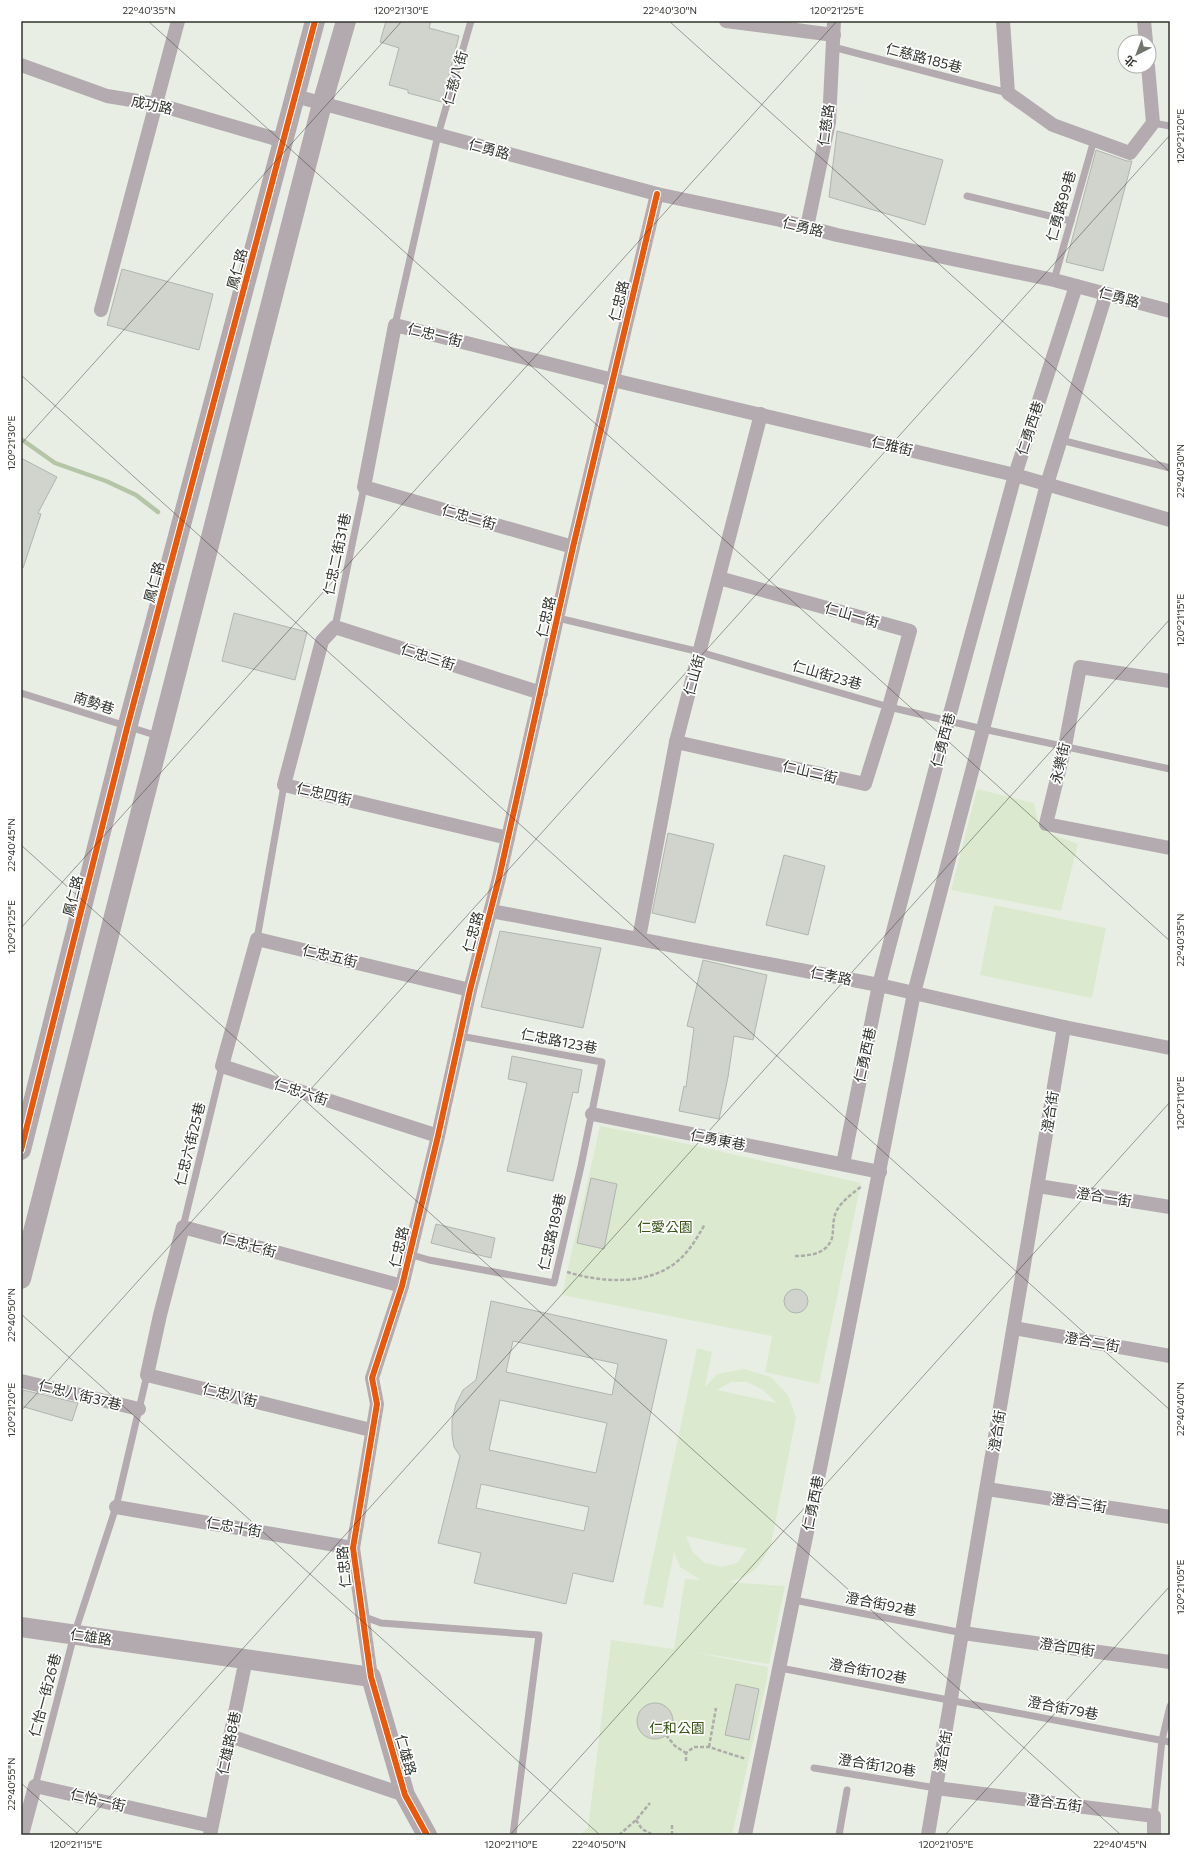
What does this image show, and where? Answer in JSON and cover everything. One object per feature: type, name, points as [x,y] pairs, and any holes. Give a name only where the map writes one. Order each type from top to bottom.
[{"type":"main road","name":"鳳仁路","points":[[21,1150],[127,728],[315,21]]},
{"type":"main road","points":[[21,1279],[322,104],[346,21]]},
{"type":"main road","name":"仁雄路","points":[[21,1627],[371,1677],[405,1796],[427,1835]]},
{"type":"street","points":[[101,310],[178,21]]},
{"type":"street","points":[[726,21],[834,34]]},
{"type":"street","points":[[1003,21],[1008,93],[1053,125],[1130,153],[1152,123],[1149,74]]},
{"type":"street","points":[[1144,21],[1145,34]]},
{"type":"street","name":"仁慈路","points":[[807,227],[829,122],[834,34]]},
{"type":"street","name":"成功路","points":[[21,65],[107,96],[156,104],[283,141]]},
{"type":"street","name":"仁勇路","points":[[295,96],[657,194],[837,235],[1054,280],[1170,311]]},
{"type":"street","name":"仁忠路","points":[[371,1677],[353,1548],[377,1404],[372,1378],[402,1286],[438,1136],[470,990],[491,911],[508,838],[573,547],[657,194]]},
{"type":"street","name":"仁勇西巷","points":[[843,1164],[880,985],[948,721],[1015,475],[1076,286]]},
{"type":"street","name":"仁勇西巷","points":[[745,1835],[880,1172],[914,993],[1047,484],[1106,294]]},
{"type":"street","name":"仁忠一街","points":[[364,487],[395,325],[612,380]]},
{"type":"street","name":"仁雅街","points":[[612,380],[1015,475],[1170,520]]},
{"type":"street","name":"仁山街","points":[[639,938],[676,742],[761,414]]},
{"type":"street","name":"仁忠二街","points":[[364,487],[573,547]]},
{"type":"street","name":"仁山一街","points":[[719,578],[910,631],[889,707]]},
{"type":"street","name":"仁忠四街","points":[[334,627],[322,641],[284,785],[508,838]]},
{"type":"street","name":"仁忠三街","points":[[334,627],[541,693]]},
{"type":"street","name":"永樂街","points":[[1170,681],[1080,667],[1065,746],[1046,824],[1170,848]]},
{"type":"street","name":"仁山二街","points":[[676,742],[865,784],[889,707]]},
{"type":"street","name":"仁孝路","points":[[491,911],[880,985],[1064,1027],[1170,1048]]},
{"type":"street","points":[[222,1066],[257,939]]},
{"type":"street","name":"仁忠五街","points":[[257,939],[470,990]]},
{"type":"street","name":"澄合街","points":[[928,1835],[952,1700],[1064,1027]]},
{"type":"street","name":"仁忠六街","points":[[222,1066],[438,1136]]},
{"type":"street","name":"仁勇東巷","points":[[592,1114],[843,1164]]},
{"type":"street","points":[[843,1164],[880,1172]]},
{"type":"street","name":"澄合一街","points":[[1038,1186],[1170,1207]]},
{"type":"street","points":[[147,1375],[160,1315],[183,1227]]},
{"type":"street","name":"仁忠七街","points":[[183,1227],[402,1286]]},
{"type":"street","name":"澄合二街","points":[[1014,1328],[1170,1356]]},
{"type":"street","name":"仁忠八街","points":[[147,1375],[372,1430]]},
{"type":"street","name":"仁忠八街37巷","points":[[21,1380],[139,1409]]},
{"type":"street","name":"澄合三街","points":[[987,1489],[1170,1517]]},
{"type":"street","name":"仁忠十街","points":[[116,1507],[353,1548]]},
{"type":"street","name":"澄合四街","points":[[963,1633],[1170,1662]]},
{"type":"street","name":"仁雄路8巷","points":[[210,1831],[246,1659]]},
{"type":"street","name":"仁雄路","points":[[230,1736],[405,1796]]},
{"type":"street","points":[[22,1835],[35,1786]]},
{"type":"street","name":"仁怡一街","points":[[35,1786],[210,1831]]},
{"type":"street","name":"澄合五街","points":[[936,1788],[1154,1816]]},
{"type":"street","points":[[1154,1816],[1154,1835]]},
{"type":"lane","name":"仁慈八街","points":[[438,135],[471,21]]},
{"type":"lane","name":"仁慈路185巷","points":[[834,34],[1008,93]]},
{"type":"lane","points":[[1152,123],[1170,126]]},
{"type":"lane","points":[[395,325],[438,135]]},
{"type":"lane","name":"仁勇路99巷","points":[[1054,280],[1094,140]]},
{"type":"lane","points":[[967,196],[1071,221]]},
{"type":"lane","points":[[1061,440],[1170,468]]},
{"type":"lane","name":"仁忠二街31巷","points":[[334,627],[364,487]]},
{"type":"lane","name":"仁山街23巷","points":[[558,618],[700,652],[889,707],[983,729],[1170,769]]},
{"type":"lane","name":"南勢巷","points":[[21,693],[127,728],[159,736]]},
{"type":"lane","points":[[257,939],[284,785]]},
{"type":"lane","name":"仁忠路123巷","points":[[460,1036],[602,1062],[592,1114]]},
{"type":"lane","name":"仁忠六街25巷","points":[[183,1227],[222,1066]]},
{"type":"lane","name":"仁忠路189巷","points":[[409,1254],[429,1260],[554,1283],[592,1114]]},
{"type":"lane","points":[[74,1635],[116,1507],[147,1375]]},
{"type":"lane","name":"澄合街92巷","points":[[794,1600],[963,1633]]},
{"type":"lane","points":[[362,1616],[380,1623],[539,1635],[513,1835]]},
{"type":"lane","name":"仁怡一街26巷","points":[[35,1786],[74,1635]]},
{"type":"lane","name":"澄合街102巷","points":[[780,1668],[952,1700]]},
{"type":"lane","name":"澄合街79巷","points":[[952,1700],[1170,1742]]},
{"type":"lane","points":[[1154,1816],[1162,1740],[1170,1706]]},
{"type":"lane","name":"澄合街120巷","points":[[814,1768],[936,1788]]},
{"type":"lane","points":[[839,1835],[847,1790]]},
{"type":"path","points":[[795,1256],[812,1256],[822,1251],[832,1239],[833,1224],[837,1209],[858,1189],[880,1172]]},
{"type":"path","points":[[557,1269],[588,1278],[622,1281],[657,1274],[680,1259],[694,1243],[705,1224]]},
{"type":"path","points":[[709,1747],[716,1708]]},
{"type":"path","points":[[666,1735],[675,1746],[686,1753]]},
{"type":"path","points":[[686,1753],[694,1747],[709,1747],[760,1762]]},
{"type":"path","points":[[686,1753],[686,1761]]},
{"type":"path","points":[[619,1835],[636,1820],[650,1803]]},
{"type":"path","points":[[636,1820],[642,1829],[653,1835]]},
{"type":"path","points":[[672,1825],[672,1835]]},
{"type":"green space","points":[[977,789],[1034,803],[1039,824],[1044,831],[1078,844],[1061,911],[951,890]]},
{"type":"green space","points":[[994,905],[1106,928],[1092,998],[980,975]]},
{"type":"green space","name":"仁愛公園","points":[[600,1126],[652,1136],[861,1183],[819,1384],[765,1372],[772,1336],[562,1295]]},
{"type":"green space","name":"仁和公園","points":[[697,1348],[712,1352],[705,1387],[717,1374],[744,1369],[771,1377],[788,1395],[796,1418],[771,1544],[764,1559],[750,1574],[727,1582],[785,1586],[769,1664],[693,1652],[768,1667],[767,1679],[732,1835],[579,1835],[588,1828],[611,1640],[674,1649],[685,1579],[701,1580],[680,1567],[674,1552],[663,1608],[643,1604]],"holes":[[[731,1382],[747,1382],[763,1390],[777,1403],[717,1390]],[[686,1536],[747,1549],[737,1563],[722,1567],[705,1563],[693,1552]]]},
{"type":"building","points":[[386,21],[431,21],[429,28],[459,36],[442,102],[408,93],[408,90],[389,85],[399,48],[380,42]]},
{"type":"building","points":[[837,131],[943,160],[925,225],[829,197]]},
{"type":"building","points":[[1096,150],[1127,161],[1132,161],[1103,271],[1066,262]]},
{"type":"building","points":[[122,269],[213,294],[199,350],[107,325]]},
{"type":"building","points":[[21,458],[57,477],[38,513],[41,514],[23,568],[21,568]]},
{"type":"building","points":[[234,613],[307,632],[295,680],[222,661]]},
{"type":"building","points":[[668,833],[714,844],[695,923],[652,913]]},
{"type":"building","points":[[784,855],[825,866],[808,935],[766,925]]},
{"type":"building","points":[[500,931],[601,948],[583,1028],[481,1007]]},
{"type":"building","points":[[703,960],[767,975],[753,1040],[734,1036],[728,1077],[719,1119],[679,1111],[684,1086],[686,1087],[694,1028],[687,1026]]},
{"type":"building","points":[[512,1056],[582,1070],[578,1093],[573,1092],[553,1181],[507,1171],[527,1083],[508,1079]]},
{"type":"building","points":[[591,1178],[617,1184],[604,1249],[577,1243]]},
{"type":"building","points":[[436,1224],[495,1238],[491,1258],[431,1243]]},
{"type":"building","points":[[796,1289],[801,1290],[807,1296],[807,1306],[801,1312],[796,1313],[791,1312],[785,1306],[784,1301],[785,1296],[791,1290]]},
{"type":"building","points":[[491,1301],[667,1340],[613,1582],[573,1573],[566,1604],[474,1583],[481,1553],[438,1543],[460,1456],[454,1447],[452,1420],[456,1404],[463,1390],[476,1380]],"holes":[[[513,1341],[618,1364],[612,1395],[506,1372]],[[500,1400],[607,1423],[596,1473],[489,1450]],[[481,1484],[589,1507],[584,1531],[476,1508]]]},
{"type":"building","points":[[23,1390],[78,1403],[72,1421],[21,1406]]},
{"type":"building","points":[[736,1684],[759,1689],[749,1740],[725,1735]]},
{"type":"building","points":[[655,1703],[665,1706],[670,1711],[673,1721],[670,1731],[665,1736],[655,1739],[645,1736],[640,1731],[637,1721],[640,1711],[645,1706]]},
{"type":"waterway","points":[[21,439],[55,463],[106,481],[136,495],[158,512]]},
{"type":"cycle path","points":[[21,1150],[127,728],[315,21]]},
{"type":"cycle path","points":[[427,1835],[405,1795],[371,1677],[353,1548],[377,1404],[372,1378],[402,1286],[438,1136],[470,990],[499,878],[573,547],[657,194]]}]
